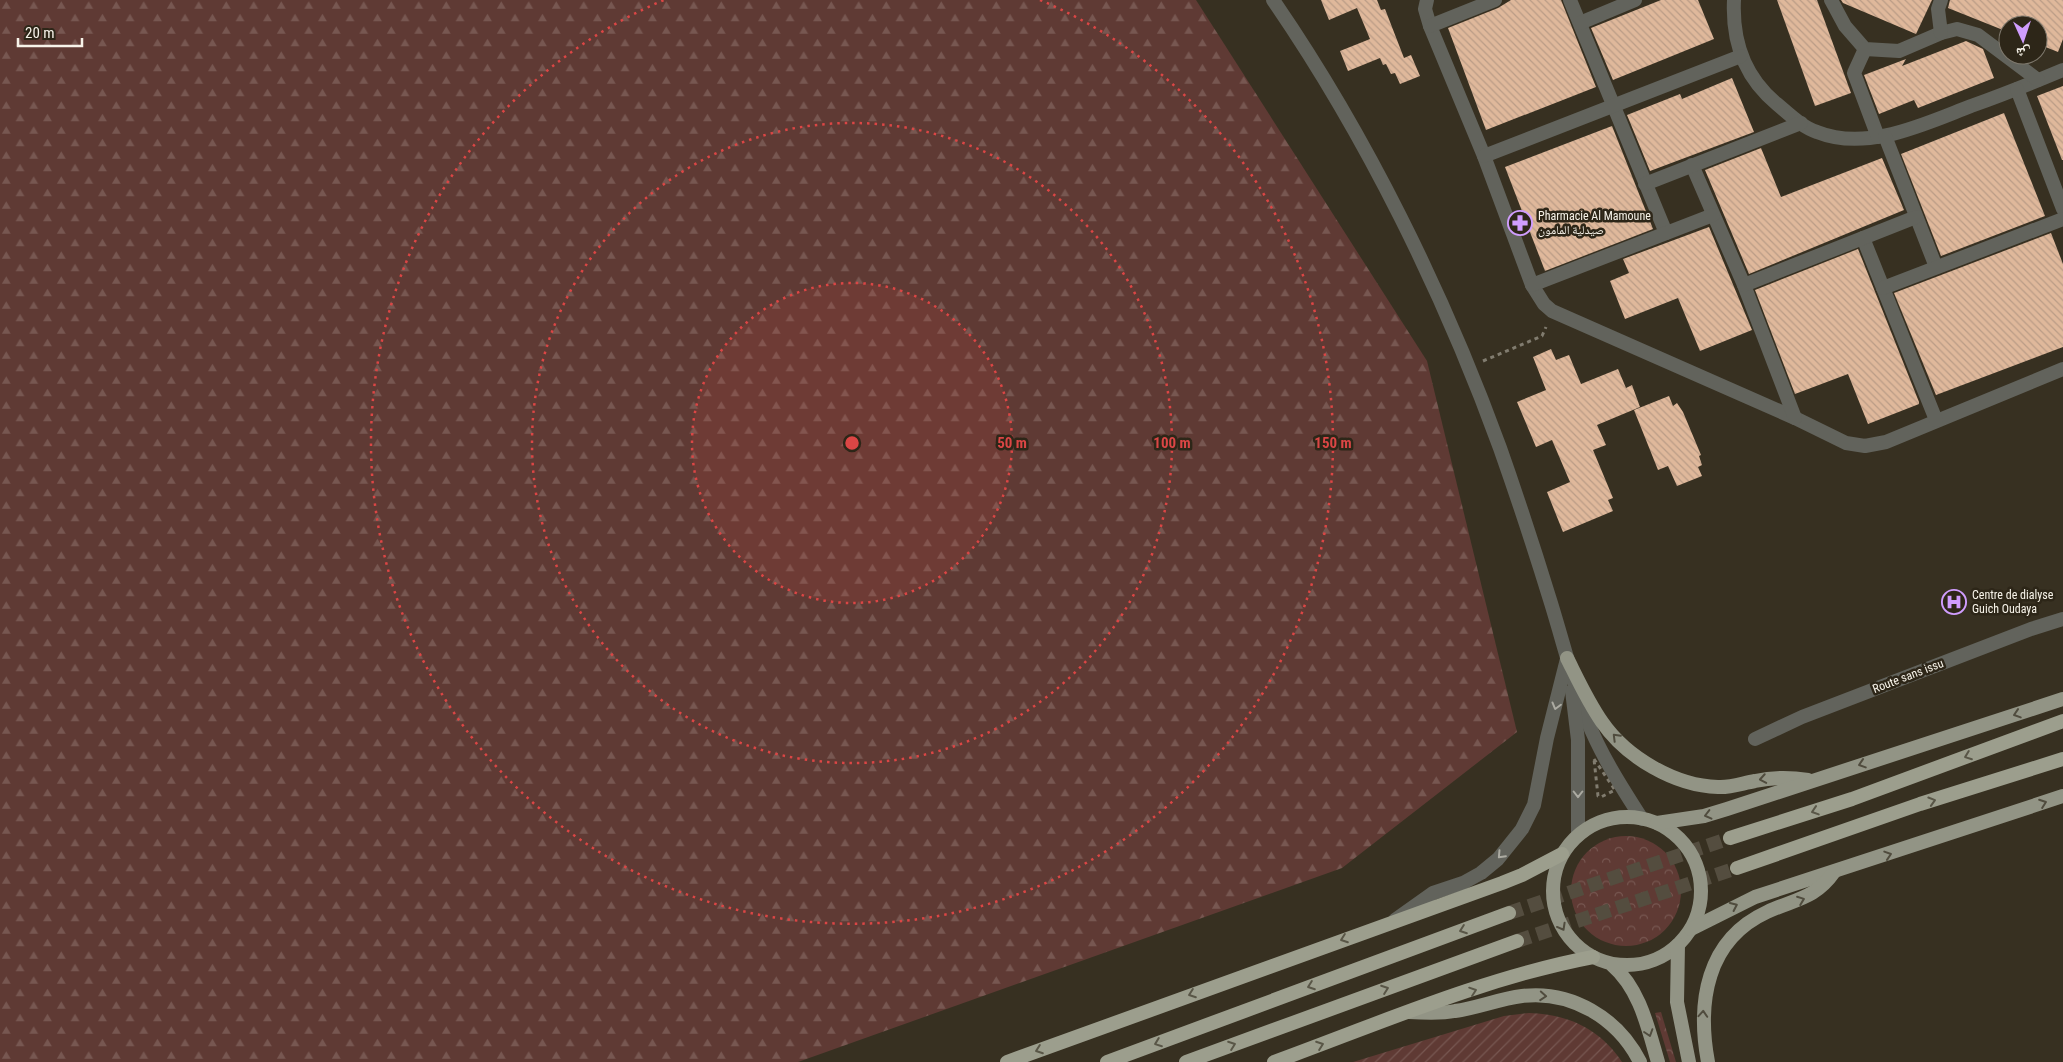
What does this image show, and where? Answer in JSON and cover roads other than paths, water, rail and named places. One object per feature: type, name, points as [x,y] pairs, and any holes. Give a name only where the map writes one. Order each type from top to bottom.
[{"type":"highway","points":[[1730,838],[1852,799],[2063,721]]},
{"type":"highway","points":[[1737,868],[1920,804],[2063,759]]},
{"type":"highway","points":[[1007,1062],[1522,875],[1562,854]]},
{"type":"highway","points":[[1106,1062],[1509,913]]},
{"type":"highway","points":[[1186,1062],[1517,941]]},
{"type":"highway","points":[[1274,1062],[1409,1012],[1546,967],[1593,957]]},
{"type":"main road","points":[[1568,658],[1603,724],[1616,738],[1647,764],[1682,780],[1718,787],[1770,778],[1797,778],[1811,781]]},
{"type":"main road","points":[[1657,823],[1704,816],[2063,699]]},
{"type":"main road","points":[[1691,929],[1755,897],[2063,796]]},
{"type":"main road","points":[[1612,965],[1630,966],[1648,963],[1664,955],[1678,945],[1691,929],[1699,913],[1702,895],[1698,868],[1686,845],[1672,832],[1657,823],[1642,819],[1615,818],[1602,822],[1578,835],[1562,854],[1554,872],[1552,892],[1555,912],[1563,930],[1576,946],[1593,957],[1612,965],[1621,972],[1634,991],[1658,1062]]},
{"type":"main road","points":[[1708,1062],[1703,1021],[1705,997],[1710,974],[1720,952],[1748,924],[1766,912],[1806,898],[1817,892],[1834,872]]},
{"type":"main road","points":[[1678,945],[1677,1002],[1689,1062]]},
{"type":"main road","points":[[1409,1012],[1454,1012],[1521,996],[1540,995],[1560,998],[1595,1012],[1610,1023],[1624,1036],[1640,1062]]},
{"type":"street","points":[[1273,0],[1306,50],[1367,153],[1398,211],[1469,367],[1533,542],[1588,721],[1617,780],[1642,819]]},
{"type":"street","points":[[1427,0],[1426,9],[1430,26],[1484,156],[1532,285],[1544,304],[1552,312],[1795,418],[1846,443],[1865,446],[1886,442],[2063,369]]},
{"type":"street","points":[[1430,26],[1495,0]]},
{"type":"street","points":[[1570,0],[1666,233]]},
{"type":"street","points":[[1734,0],[1733,23],[1740,56],[1753,79],[1764,92],[1801,123],[1817,132],[1846,139],[1882,136],[1918,126],[2063,70]]},
{"type":"street","points":[[1831,0],[1845,26],[1865,48],[1899,51],[1941,33],[1957,29],[1978,35],[2038,80]]},
{"type":"street","points":[[1941,0],[1938,9],[1941,33]]},
{"type":"street","points":[[1580,23],[1631,1]]},
{"type":"street","points":[[1865,48],[1854,73],[1936,267]]},
{"type":"street","points":[[1484,156],[1740,56]]},
{"type":"street","points":[[2016,89],[2063,209]]},
{"type":"street","points":[[1645,184],[1801,123]]},
{"type":"street","points":[[1692,165],[1744,285],[1795,418]]},
{"type":"street","points":[[1532,285],[1713,215]]},
{"type":"street","points":[[1744,285],[1916,217]]},
{"type":"street","points":[[1884,288],[2063,219]]},
{"type":"street","points":[[1863,238],[1936,420]]},
{"type":"street","name":"Route sans issu","points":[[1755,739],[1802,717],[2031,629],[2063,619]]},
{"type":"street","points":[[1568,658],[1578,740],[1578,835]]},
{"type":"street","points":[[1390,922],[1433,894],[1463,883],[1482,873],[1498,859],[1522,829],[1534,805],[1547,738],[1568,658]]},
{"type":"tunnel","points":[[1509,913],[1730,838]]},
{"type":"tunnel","points":[[1517,941],[1737,868]]},
{"type":"place","name":"Pharmacie Al Mamoune صيدلية المامون","points":[[1520,223]]},
{"type":"place","name":"Centre de dialyse Guich Oudaya","points":[[1954,602]]}]
